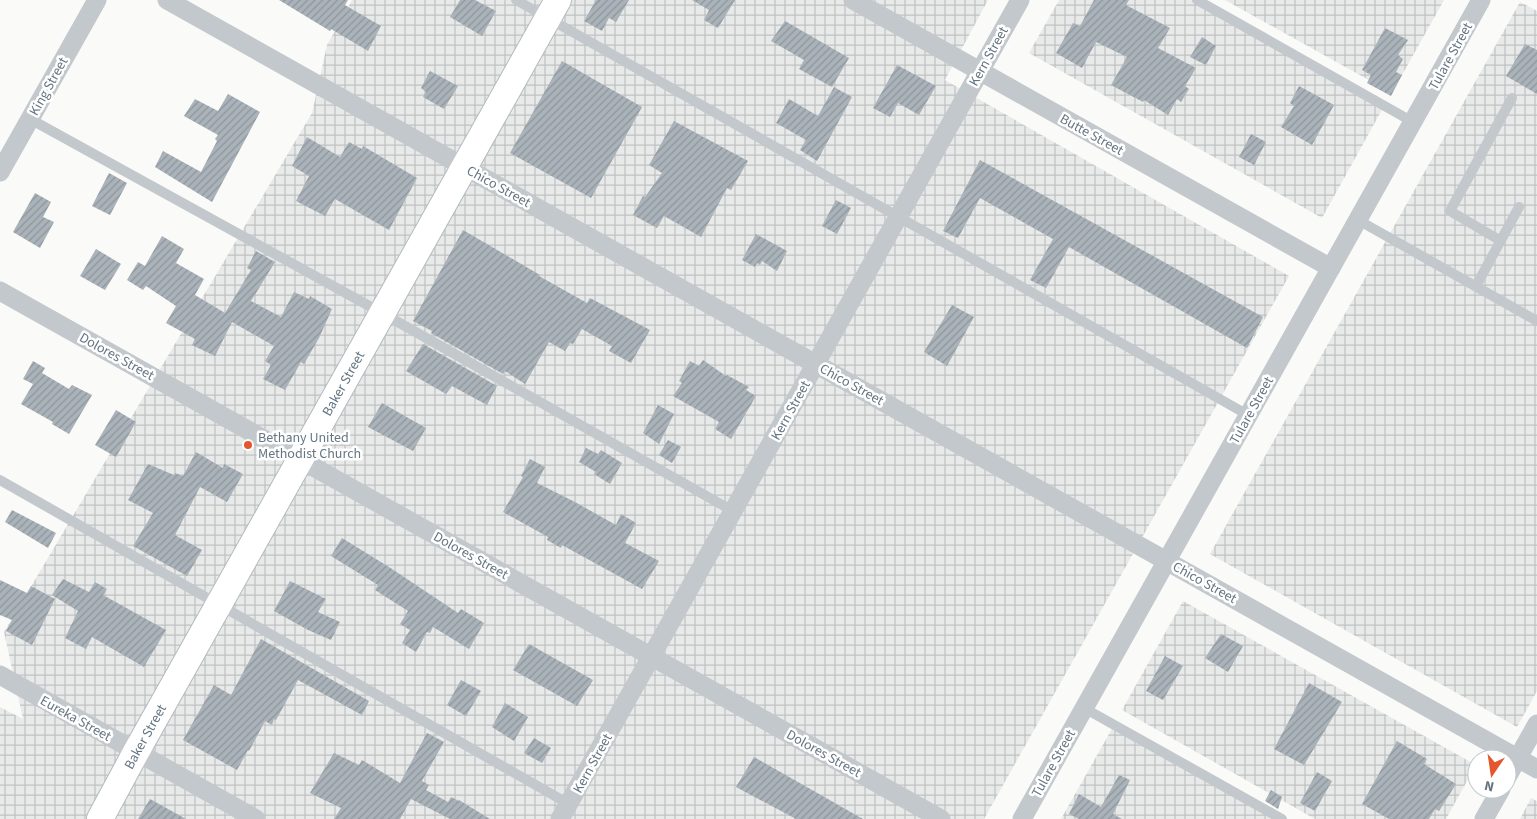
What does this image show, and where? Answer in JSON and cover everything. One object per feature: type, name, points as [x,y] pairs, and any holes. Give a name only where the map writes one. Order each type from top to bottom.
[{"type":"street","name":"King Street","points":[[0,172],[97,0]]},
{"type":"street","name":"Chico Street","points":[[167,0],[1537,768]]},
{"type":"street","name":"Butte Street","points":[[853,0],[1331,268]]},
{"type":"street","name":"Kern Street","points":[[564,811],[1020,0]]},
{"type":"street","name":"Tulare Street","points":[[1022,819],[1481,0]]},
{"type":"street","name":"Baker Street","points":[[100,819],[553,9]]},
{"type":"street","name":"Dolores Street","points":[[0,291],[941,819]]},
{"type":"street","name":"Eureka Street","points":[[0,675],[256,819]]},
{"type":"street","points":[[1518,758],[1537,724]]},
{"type":"street","points":[[1484,819],[1495,799]]},
{"type":"lane","points":[[516,0],[553,9],[898,217],[1248,415]]},
{"type":"lane","points":[[1197,0],[1413,122]]},
{"type":"lane","points":[[1501,241],[1450,211],[1512,98]]},
{"type":"lane","points":[[30,118],[382,313],[733,511]]},
{"type":"lane","points":[[1476,286],[1519,207]]},
{"type":"lane","points":[[1358,220],[1537,320]]},
{"type":"lane","points":[[0,480],[219,604],[564,811]]},
{"type":"lane","points":[[1084,708],[1282,819]]},
{"type":"shaded area","points":[[352,0],[988,0],[945,80],[1289,276],[984,819],[0,819],[0,707],[23,719],[4,632],[312,113],[327,45]]},
{"type":"shaded area","points":[[1059,0],[1191,0],[1383,108],[1322,218],[1029,53]]},
{"type":"shaded area","points":[[1225,0],[1444,0],[1392,93]]},
{"type":"shaded area","points":[[1520,2],[1537,11],[1537,691],[1517,727],[1210,554]]},
{"type":"shaded area","points":[[1183,601],[1467,760],[1467,781],[1446,819],[1315,819],[1122,710]]},
{"type":"shaded area","points":[[1114,725],[1281,819],[1061,819]]},
{"type":"shaded area","points":[[1531,798],[1537,801],[1537,819],[1520,819]]},
{"type":"building","points":[[279,0],[348,0],[345,5],[381,26],[368,51],[331,29],[330,31]]},
{"type":"building","points":[[460,0],[475,0],[496,11],[482,36],[450,17]]},
{"type":"building","points":[[596,0],[629,0],[616,22],[609,18],[602,31],[584,21]]},
{"type":"building","points":[[692,0],[735,0],[718,28],[704,20],[709,10]]},
{"type":"building","points":[[1094,0],[1129,0],[1126,5],[1170,28],[1158,48],[1196,68],[1185,86],[1189,89],[1181,102],[1177,99],[1168,115],[1144,100],[1143,102],[1111,85],[1127,57],[1096,42],[1082,68],[1056,53],[1073,23],[1080,26]]},
{"type":"building","points":[[785,21],[849,58],[832,87],[799,69],[804,60],[771,41]]},
{"type":"building","points":[[1385,28],[1408,40],[1398,55],[1403,59],[1396,72],[1402,75],[1391,96],[1367,83],[1371,75],[1362,70]]},
{"type":"building","points":[[1202,37],[1216,46],[1206,65],[1190,57]]},
{"type":"building","points":[[1525,44],[1537,50],[1537,94],[1506,76]]},
{"type":"building","points":[[562,61],[642,107],[591,198],[510,153]]},
{"type":"building","points":[[897,65],[936,86],[919,115],[898,103],[890,117],[873,108]]},
{"type":"building","points":[[430,71],[458,86],[444,109],[423,97],[426,92],[421,88]]},
{"type":"building","points":[[1299,86],[1334,105],[1312,145],[1281,127],[1294,106],[1290,103]]},
{"type":"building","points":[[834,87],[852,97],[817,161],[800,150],[806,140],[776,123],[789,99],[818,116]]},
{"type":"building","points":[[228,94],[260,112],[212,202],[155,167],[163,151],[201,172],[217,141],[215,139],[218,135],[184,116],[195,99],[218,111]]},
{"type":"building","points":[[674,121],[748,161],[731,190],[727,188],[701,237],[664,216],[657,228],[633,215],[643,196],[645,197],[662,173],[649,165]]},
{"type":"building","points":[[1251,134],[1266,142],[1254,165],[1239,157]]},
{"type":"building","points":[[307,137],[340,157],[349,142],[362,149],[363,146],[417,178],[389,230],[335,199],[325,216],[296,201],[309,176],[292,166]]},
{"type":"building","points":[[980,160],[1263,317],[1247,348],[1069,247],[1046,288],[1030,280],[1053,239],[980,198],[958,238],[943,231]]},
{"type":"building","points":[[109,173],[127,183],[110,215],[92,206]]},
{"type":"building","points":[[35,193],[51,202],[43,217],[54,222],[40,248],[13,232]]},
{"type":"building","points":[[836,200],[851,208],[837,234],[822,226]]},
{"type":"building","points":[[463,230],[587,303],[590,298],[650,330],[631,363],[609,351],[612,346],[582,329],[573,344],[570,343],[565,351],[549,342],[525,384],[505,371],[503,374],[413,321]]},
{"type":"building","points":[[756,234],[787,251],[777,271],[762,261],[760,265],[757,263],[755,267],[742,260]]},
{"type":"building","points":[[162,236],[184,249],[176,263],[204,279],[195,295],[225,313],[251,270],[247,268],[256,251],[275,262],[251,301],[281,317],[294,292],[309,299],[310,296],[332,309],[319,338],[304,364],[301,362],[285,390],[263,379],[271,365],[265,361],[274,346],[232,322],[215,356],[192,345],[195,339],[166,323],[176,306],[146,286],[143,290],[127,280],[138,262],[145,266]]},
{"type":"building","points":[[96,249],[121,264],[105,290],[80,276]]},
{"type":"building","points":[[952,305],[974,317],[947,366],[924,352]]},
{"type":"building","points":[[423,344],[497,386],[487,405],[452,386],[446,394],[406,371]]},
{"type":"building","points":[[703,360],[726,376],[749,387],[746,390],[756,396],[731,439],[715,429],[719,422],[673,396],[682,383],[679,381],[690,361],[699,366]]},
{"type":"building","points":[[33,361],[45,368],[42,373],[69,389],[72,385],[92,395],[69,434],[52,424],[53,422],[21,404],[33,384],[23,379]]},
{"type":"building","points":[[382,403],[426,428],[413,451],[368,427]]},
{"type":"building","points":[[658,405],[674,414],[659,444],[643,433]]},
{"type":"building","points":[[116,410],[136,422],[116,457],[95,445]]},
{"type":"building","points":[[668,440],[681,447],[672,463],[659,455]]},
{"type":"building","points":[[586,448],[598,454],[601,450],[622,463],[610,484],[594,474],[596,472],[579,462]]},
{"type":"building","points":[[196,452],[223,468],[224,464],[243,474],[227,502],[200,487],[175,535],[202,550],[187,576],[133,546],[153,513],[128,500],[148,464],[174,475],[175,473],[183,476]]},
{"type":"building","points":[[530,459],[545,467],[537,483],[616,525],[621,514],[636,523],[625,543],[659,561],[642,589],[562,545],[561,548],[547,540],[548,537],[503,512],[523,477],[521,476]]},
{"type":"building","points":[[12,510],[56,533],[48,548],[5,522]]},
{"type":"building","points":[[342,538],[458,613],[461,609],[484,623],[469,649],[433,627],[430,633],[427,632],[416,652],[402,643],[410,630],[400,624],[408,611],[375,590],[378,585],[331,556]]},
{"type":"building","points":[[63,579],[89,592],[95,582],[107,589],[103,595],[166,630],[144,667],[92,637],[86,649],[65,638],[78,611],[52,595]]},
{"type":"building","points":[[0,580],[27,593],[31,586],[55,599],[32,645],[6,631],[12,620],[0,615]]},
{"type":"building","points":[[290,581],[326,599],[318,612],[340,622],[331,640],[308,630],[274,611]]},
{"type":"building","points":[[1221,634],[1243,646],[1228,672],[1205,658]]},
{"type":"building","points":[[261,639],[369,701],[362,715],[298,680],[272,725],[265,721],[237,770],[183,740],[214,685],[231,695]]},
{"type":"building","points":[[529,644],[593,680],[577,706],[513,670]]},
{"type":"building","points":[[1165,656],[1183,666],[1163,700],[1146,691]]},
{"type":"building","points":[[461,680],[481,691],[466,716],[447,705]]},
{"type":"building","points":[[1309,683],[1342,702],[1304,765],[1274,749]]},
{"type":"building","points":[[505,703],[528,717],[514,741],[492,727]]},
{"type":"building","points":[[427,733],[444,742],[422,781],[429,785],[426,790],[448,802],[451,797],[459,800],[490,819],[450,819],[411,799],[400,819],[334,819],[341,808],[310,793],[334,753],[359,765],[362,760],[400,783]]},
{"type":"building","points":[[534,738],[551,748],[542,763],[524,753]]},
{"type":"building","points":[[1397,741],[1427,759],[1424,764],[1456,784],[1439,811],[1435,809],[1429,819],[1389,819],[1362,804]]},
{"type":"building","points":[[754,757],[863,819],[796,819],[736,787]]},
{"type":"building","points":[[1317,772],[1332,781],[1315,811],[1300,803]]},
{"type":"building","points":[[1119,775],[1130,780],[1113,814],[1122,819],[1079,819],[1069,814],[1079,794],[1101,807]]},
{"type":"building","points":[[1271,790],[1282,797],[1278,809],[1265,801]]},
{"type":"building","points":[[150,799],[186,819],[138,819]]},
{"type":"place","name":"Bethany United Methodist Church","points":[[248,445]]}]
